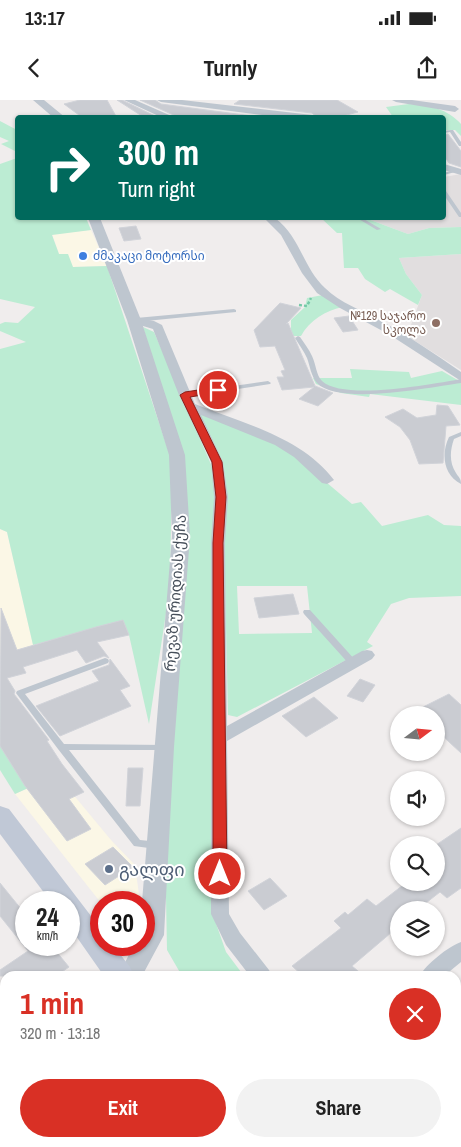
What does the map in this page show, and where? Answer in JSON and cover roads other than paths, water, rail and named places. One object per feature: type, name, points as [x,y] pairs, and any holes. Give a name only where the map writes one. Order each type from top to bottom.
[{"type":"main road","points":[[0,816],[58,891]]},
{"type":"main road","points":[[80,921],[116,971]]},
{"type":"street","points":[[38,100],[57,115]]},
{"type":"street","points":[[128,100],[165,115]]},
{"type":"street","points":[[161,100],[287,115]]},
{"type":"street","points":[[396,100],[458,112]]},
{"type":"street","points":[[448,100],[458,112]]},
{"type":"street","name":"რევაზ ურიდიას ქუჩა","points":[[95,220],[134,320],[163,417],[177,455],[179,468],[181,536],[164,747],[152,935],[133,971]]},
{"type":"street","points":[[271,220],[285,232],[299,257],[303,269],[322,292],[386,327],[461,377]]},
{"type":"street","points":[[134,320],[150,323],[158,327],[188,401],[217,462],[221,497],[218,543],[221,737],[220,914],[234,941],[258,971]]},
{"type":"street","points":[[188,401],[279,442],[299,454],[327,480]]},
{"type":"street","points":[[221,737],[360,659]]},
{"type":"street","points":[[436,971],[461,950]]},
{"type":"lane","points":[[446,132],[451,131],[461,145]]},
{"type":"lane","points":[[446,195],[461,216]]},
{"type":"lane","points":[[363,220],[379,229]]},
{"type":"lane","points":[[134,320],[234,311]]},
{"type":"lane","points":[[298,338],[310,357],[318,380],[322,385],[333,389],[377,392],[461,381]]},
{"type":"lane","points":[[188,401],[268,383]]},
{"type":"lane","points":[[461,434],[451,438],[446,458],[454,478],[461,482]]},
{"type":"lane","points":[[307,612],[360,659]]},
{"type":"lane","points":[[105,661],[20,693],[137,843],[158,845]]},
{"type":"lane","points":[[61,747],[164,747]]},
{"type":"place","name":"ძმაკაცი მოტორსი","points":[[83,256]]},
{"type":"place","name":"№129 საჯარო სკოლა","points":[[436,323]]},
{"type":"place","name":"გალფი","points":[[109,869]]}]
